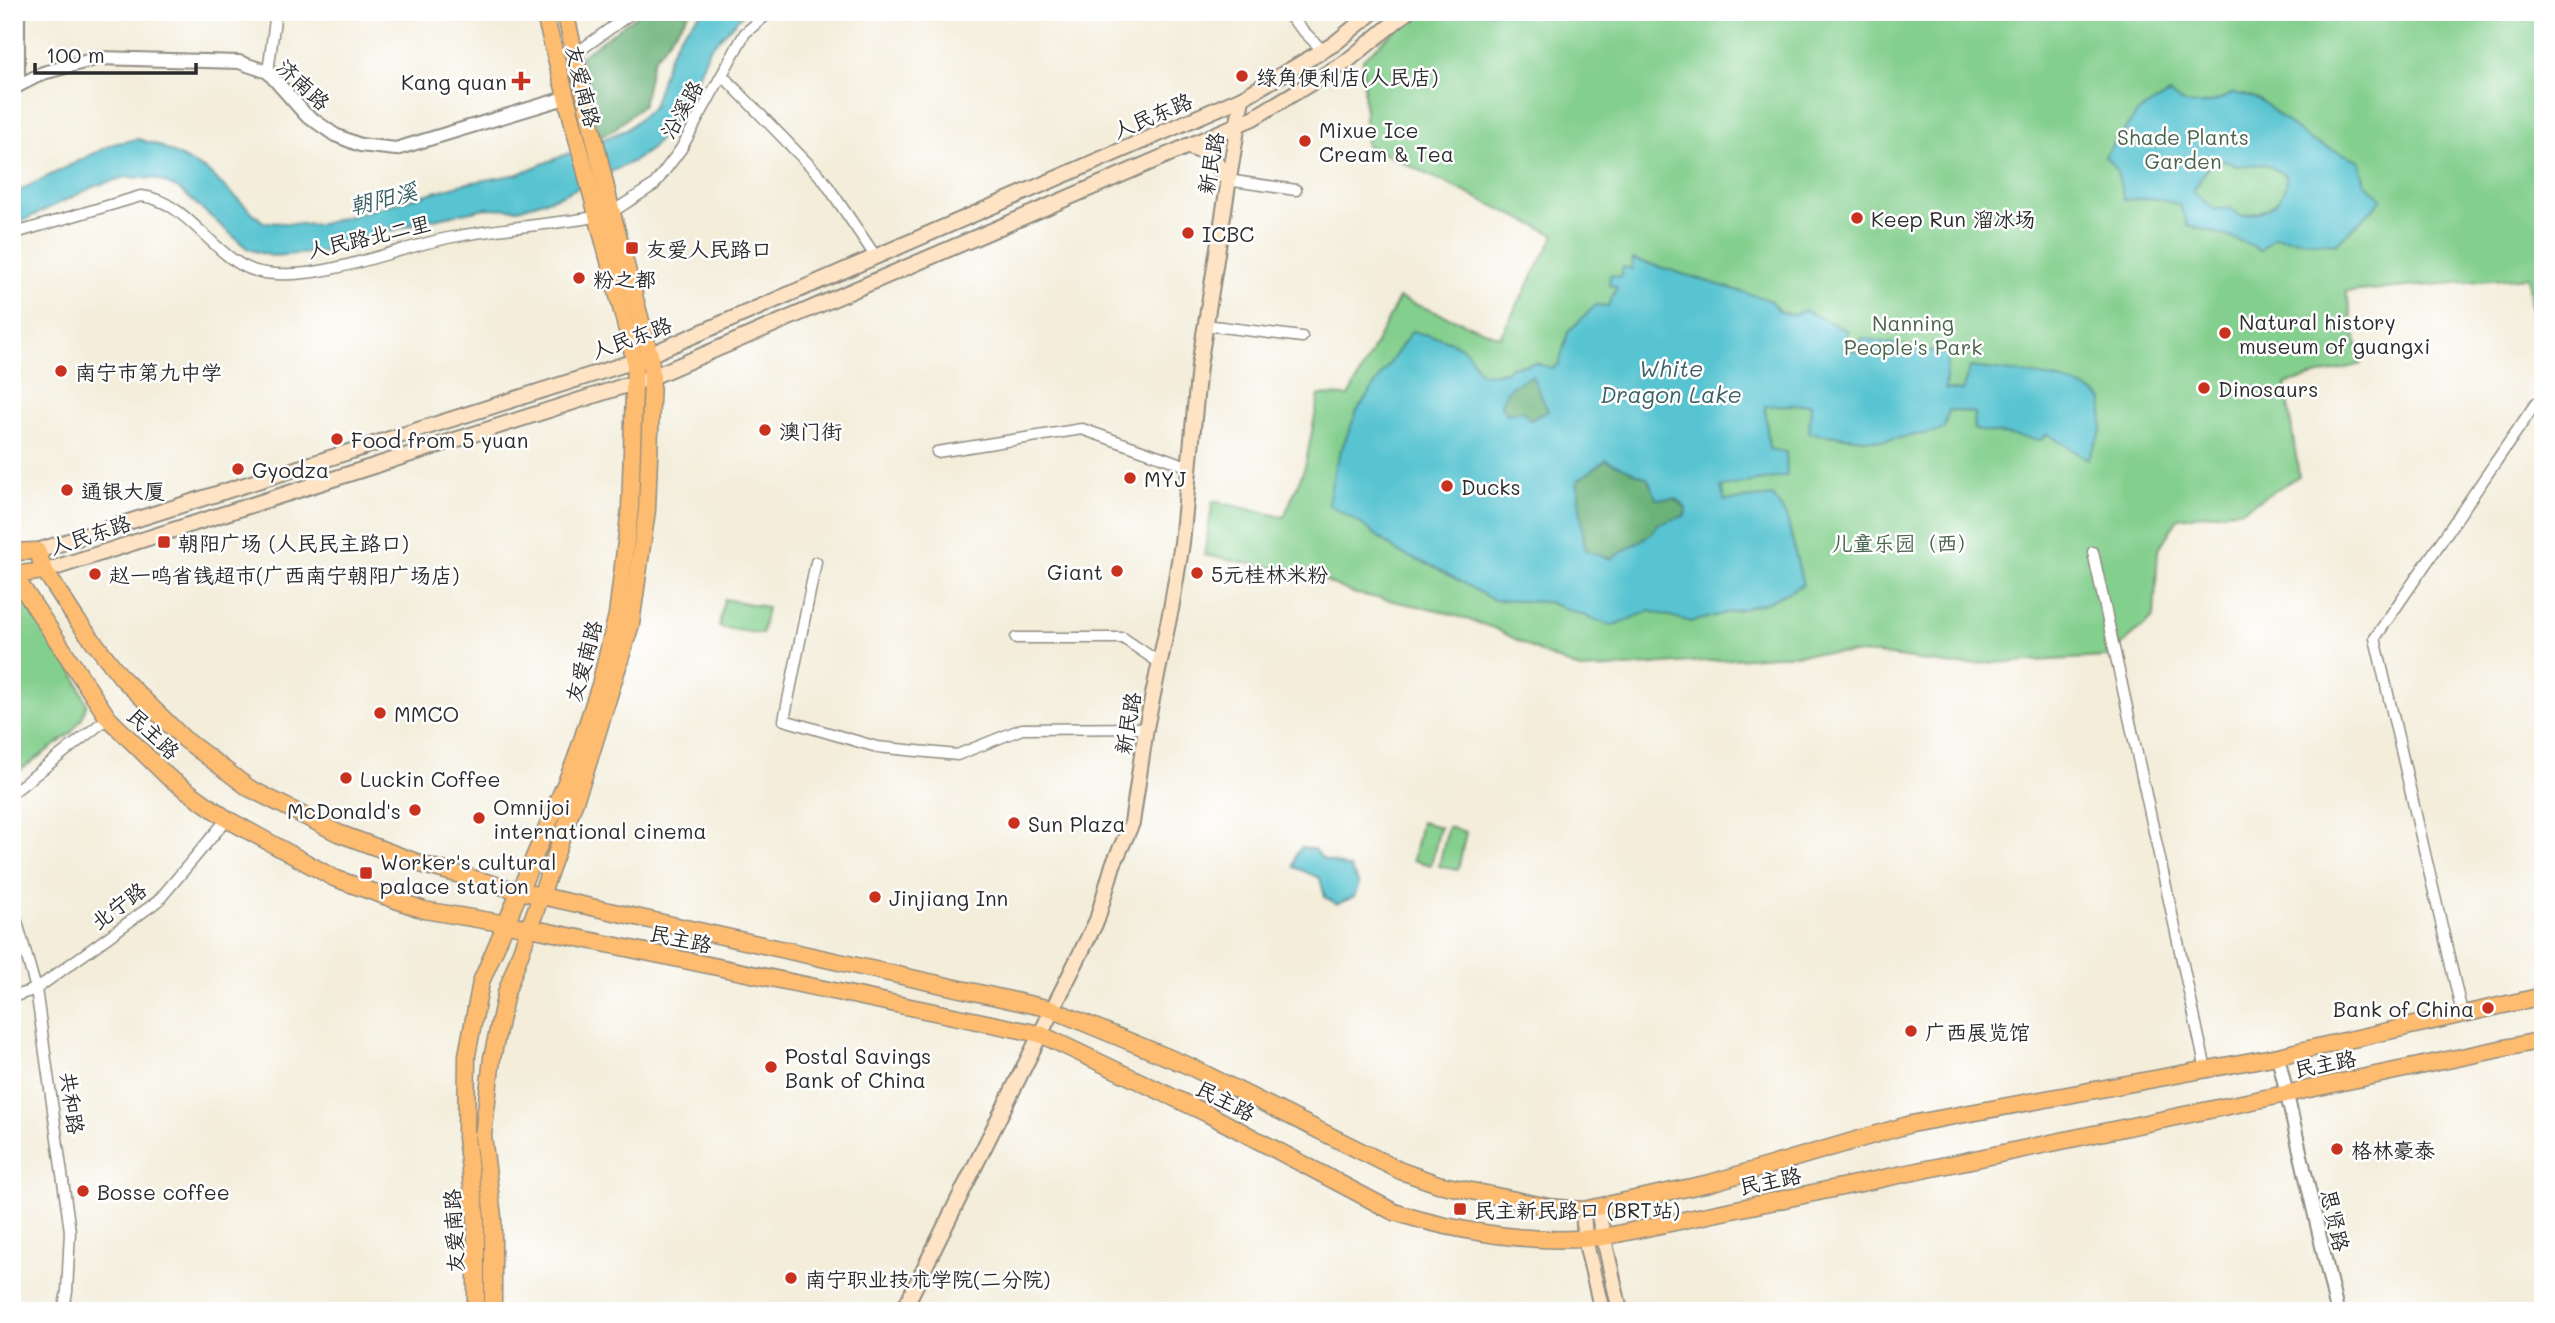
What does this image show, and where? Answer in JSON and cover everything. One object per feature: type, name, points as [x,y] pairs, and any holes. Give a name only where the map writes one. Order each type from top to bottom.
[{"type":"main road","name":"友爱南路","points":[[493,1311],[493,1217],[483,1136],[492,1058],[506,993],[543,896],[613,691],[631,624],[647,510],[642,358],[603,211],[567,105],[544,12]]},
{"type":"main road","name":"友爱南路","points":[[565,12],[588,109],[603,211]]},
{"type":"main road","name":"人民东路","points":[[12,552],[37,551],[642,358],[1242,98],[1323,51],[1373,12]]},
{"type":"main road","name":"人民东路","points":[[13,574],[45,571],[644,379],[1238,124],[1346,62],[1407,12]]},
{"type":"main road","name":"新民路","points":[[903,1311],[1097,920],[1113,865],[1132,823],[1146,728],[1182,543],[1187,466],[1205,325],[1242,98]]},
{"type":"main road","points":[[1186,146],[1212,156],[1227,180]]},
{"type":"main road","name":"友爱南路","points":[[476,1311],[476,1218],[466,1137],[467,1055],[481,982],[575,761],[600,685],[617,615],[644,379]]},
{"type":"main road","name":"民主路","points":[[37,551],[45,571],[76,619],[122,678],[183,738],[248,788],[363,842],[424,865],[519,891],[1051,1009],[1189,1066],[1401,1171],[1438,1184],[1548,1207],[1590,1208],[1710,1183],[1911,1124],[2278,1056],[2543,996]]},
{"type":"main road","name":"民主路","points":[[13,574],[108,718],[168,777],[227,818],[334,878],[424,910],[530,928],[1040,1034],[1208,1114],[1394,1212],[1458,1227],[1545,1239],[1603,1237],[2543,1040]]},
{"type":"main road","points":[[1590,1208],[1603,1237],[1620,1311]]},
{"type":"main road","points":[[1590,1208],[1585,1239],[1602,1311]]},
{"type":"street","points":[[15,87],[18,12]]},
{"type":"street","points":[[268,72],[276,12]]},
{"type":"street","points":[[575,54],[633,12]]},
{"type":"street","name":"沿溪路","points":[[603,211],[654,185],[681,149],[745,33],[771,12]]},
{"type":"street","points":[[1284,12],[1323,51]]},
{"type":"street","name":"济南路","points":[[15,87],[43,73],[99,58],[239,62],[268,72],[305,114],[335,135],[360,145],[396,149],[567,105]]},
{"type":"street","points":[[722,75],[823,179],[876,257]]},
{"type":"street","points":[[1227,180],[1296,190]]},
{"type":"street","name":"人民路北二里","points":[[12,234],[141,196],[155,197],[190,222],[240,265],[266,273],[314,271],[371,260],[447,238],[603,211]]},
{"type":"street","points":[[1205,325],[1302,337]]},
{"type":"street","points":[[2462,1013],[2375,638],[2536,403],[2543,402]]},
{"type":"street","points":[[937,452],[1082,429],[1187,466]]},
{"type":"street","points":[[2093,552],[2206,1070]]},
{"type":"street","points":[[816,562],[784,720],[877,747],[957,755],[1022,729],[1146,728]]},
{"type":"street","points":[[1016,638],[1123,638],[1160,663]]},
{"type":"street","points":[[12,793],[108,718]]},
{"type":"street","name":"北宁路","points":[[12,997],[37,989],[158,901],[227,818]]},
{"type":"street","name":"共和路","points":[[12,904],[37,989],[70,1231],[67,1292],[63,1311]]},
{"type":"street","name":"思贤路","points":[[2278,1056],[2337,1311]]},
{"type":"green space","points":[[641,12],[690,12],[652,62],[643,105],[612,131],[599,136],[580,57]]},
{"type":"green space","name":"Nanning People's Park","points":[[1415,12],[2543,12],[2543,380],[2539,381],[2528,277],[2346,292],[2361,364],[2285,384],[2299,476],[2242,510],[2178,518],[2158,550],[2154,617],[2108,657],[1953,665],[1877,654],[1817,653],[1582,670],[1494,628],[1438,610],[1352,593],[1313,575],[1204,555],[1213,501],[1284,517],[1305,467],[1319,395],[1349,396],[1399,298],[1500,337],[1555,235],[1366,145],[1363,59]]},
{"type":"green space","points":[[1533,376],[1548,411],[1530,420],[1507,414],[1501,406],[1505,394],[1516,383]]},
{"type":"green space","points":[[1606,460],[1647,478],[1686,508],[1686,516],[1658,524],[1651,534],[1611,559],[1585,550],[1577,480]]},
{"type":"green space","points":[[12,589],[23,598],[74,673],[87,704],[82,718],[70,734],[12,776]]},
{"type":"green space","points":[[724,599],[767,607],[762,634],[719,627]]},
{"type":"green space","points":[[1421,822],[1440,827],[1431,865],[1413,860]]},
{"type":"green space","points":[[1448,827],[1466,832],[1458,870],[1439,866]]},
{"type":"water","points":[[702,12],[745,12],[709,49],[689,100],[652,148],[636,160],[560,196],[518,209],[486,208],[419,222],[323,252],[272,256],[248,249],[179,189],[156,179],[126,177],[95,186],[12,226],[12,194],[113,144],[138,139],[158,145],[206,170],[263,222],[318,225],[463,184],[518,174],[626,130],[653,107],[669,56],[680,35]]},
{"type":"water","points":[[2234,93],[2259,99],[2309,140],[2359,160],[2365,183],[2383,199],[2336,244],[2274,237],[2260,251],[2237,240],[2188,226],[2179,204],[2152,198],[2124,200],[2117,171],[2105,156],[2138,112],[2169,94],[2185,103],[2201,104]],"holes":[[[2224,160],[2237,166],[2264,164],[2286,175],[2283,193],[2279,199],[2266,209],[2241,216],[2230,208],[2214,209],[2193,192],[2207,168]]]},
{"type":"water","name":"White Dragon Lake","points":[[1633,259],[1770,300],[1779,311],[1793,315],[1804,310],[1848,331],[1843,347],[1856,352],[1862,338],[1948,354],[1945,389],[1962,391],[1970,367],[2040,376],[2077,385],[2103,400],[2102,430],[2088,459],[2047,434],[2041,440],[1974,430],[1975,413],[1949,410],[1944,428],[1939,431],[1883,441],[1809,433],[1811,404],[1765,406],[1769,449],[1786,452],[1787,476],[1721,487],[1725,501],[1773,496],[1787,518],[1803,585],[1768,602],[1692,622],[1650,611],[1612,626],[1547,602],[1493,600],[1434,567],[1400,553],[1360,523],[1328,504],[1335,465],[1357,411],[1412,331],[1456,344],[1468,353],[1481,372],[1487,374],[1536,363],[1552,368],[1559,364],[1568,332],[1596,305],[1608,306],[1617,287],[1609,285],[1610,275],[1621,277],[1623,267],[1632,269]],"holes":[[[1532,376],[1548,411],[1530,420],[1523,411],[1507,414],[1501,406],[1505,394],[1516,384]],[[1606,460],[1647,478],[1657,499],[1677,499],[1686,508],[1685,516],[1658,524],[1651,534],[1611,559],[1585,550],[1577,481]]]},
{"type":"water","points":[[1301,848],[1314,849],[1323,859],[1350,868],[1359,884],[1354,897],[1337,904],[1325,897],[1320,878],[1294,867],[1296,854]]},
{"type":"place","name":"绿角便利店(人民店)","points":[[1242,76]]},
{"type":"place","name":"Kang quan","points":[[521,81]]},
{"type":"place","name":"Mixue Ice Cream & Tea","points":[[1305,141]]},
{"type":"place","name":"Keep Run 溜冰场","points":[[1857,218]]},
{"type":"place","name":"ICBC","points":[[1188,233]]},
{"type":"place","name":"友爱人民路口","points":[[632,248]]},
{"type":"place","name":"粉之都","points":[[579,278]]},
{"type":"place","name":"Natural history museum of guangxi","points":[[2225,333]]},
{"type":"place","name":"南宁市第九中学","points":[[61,371]]},
{"type":"place","name":"Dinosaurs","points":[[2204,388]]},
{"type":"place","name":"澳门街","points":[[765,430]]},
{"type":"place","name":"Food from 5 yuan","points":[[337,439]]},
{"type":"place","name":"Gyodza","points":[[238,469]]},
{"type":"place","name":"MYJ","points":[[1130,478]]},
{"type":"place","name":"Ducks","points":[[1447,486]]},
{"type":"place","name":"通银大厦","points":[[67,490]]},
{"type":"place","name":"朝阳广场 (人民民主路口)","points":[[164,542]]},
{"type":"place","name":"Giant","points":[[1117,571]]},
{"type":"place","name":"5元桂林米粉","points":[[1197,573]]},
{"type":"place","name":"赵一鸣省钱超市(广西南宁朝阳广场店)","points":[[95,574]]},
{"type":"place","name":"MMCO","points":[[380,713]]},
{"type":"place","name":"Luckin Coffee","points":[[346,778]]},
{"type":"place","name":"McDonald's","points":[[415,810]]},
{"type":"place","name":"Omnijoi international cinema","points":[[479,818]]},
{"type":"place","name":"Sun Plaza","points":[[1014,823]]},
{"type":"place","name":"Worker's cultural palace station","points":[[366,873]]},
{"type":"place","name":"Jinjiang Inn","points":[[875,897]]},
{"type":"place","name":"Bank of China","points":[[2488,1008]]},
{"type":"place","name":"广西展览馆","points":[[1911,1031]]},
{"type":"place","name":"Postal Savings Bank of China","points":[[771,1067]]},
{"type":"place","name":"格林豪泰","points":[[2337,1149]]},
{"type":"place","name":"Bosse coffee","points":[[83,1191]]},
{"type":"place","name":"民主新民路口 (BRT站)","points":[[1460,1209]]},
{"type":"place","name":"南宁职业技术学院(二分院)","points":[[791,1278]]},
{"type":"park label","name":"Shade Plants Garden","points":[[2183,148]]},
{"type":"park label","name":"儿童乐园（西）","points":[[1905,542]]},
{"type":"water label","name":"朝阳溪","points":[[383,198]]}]
